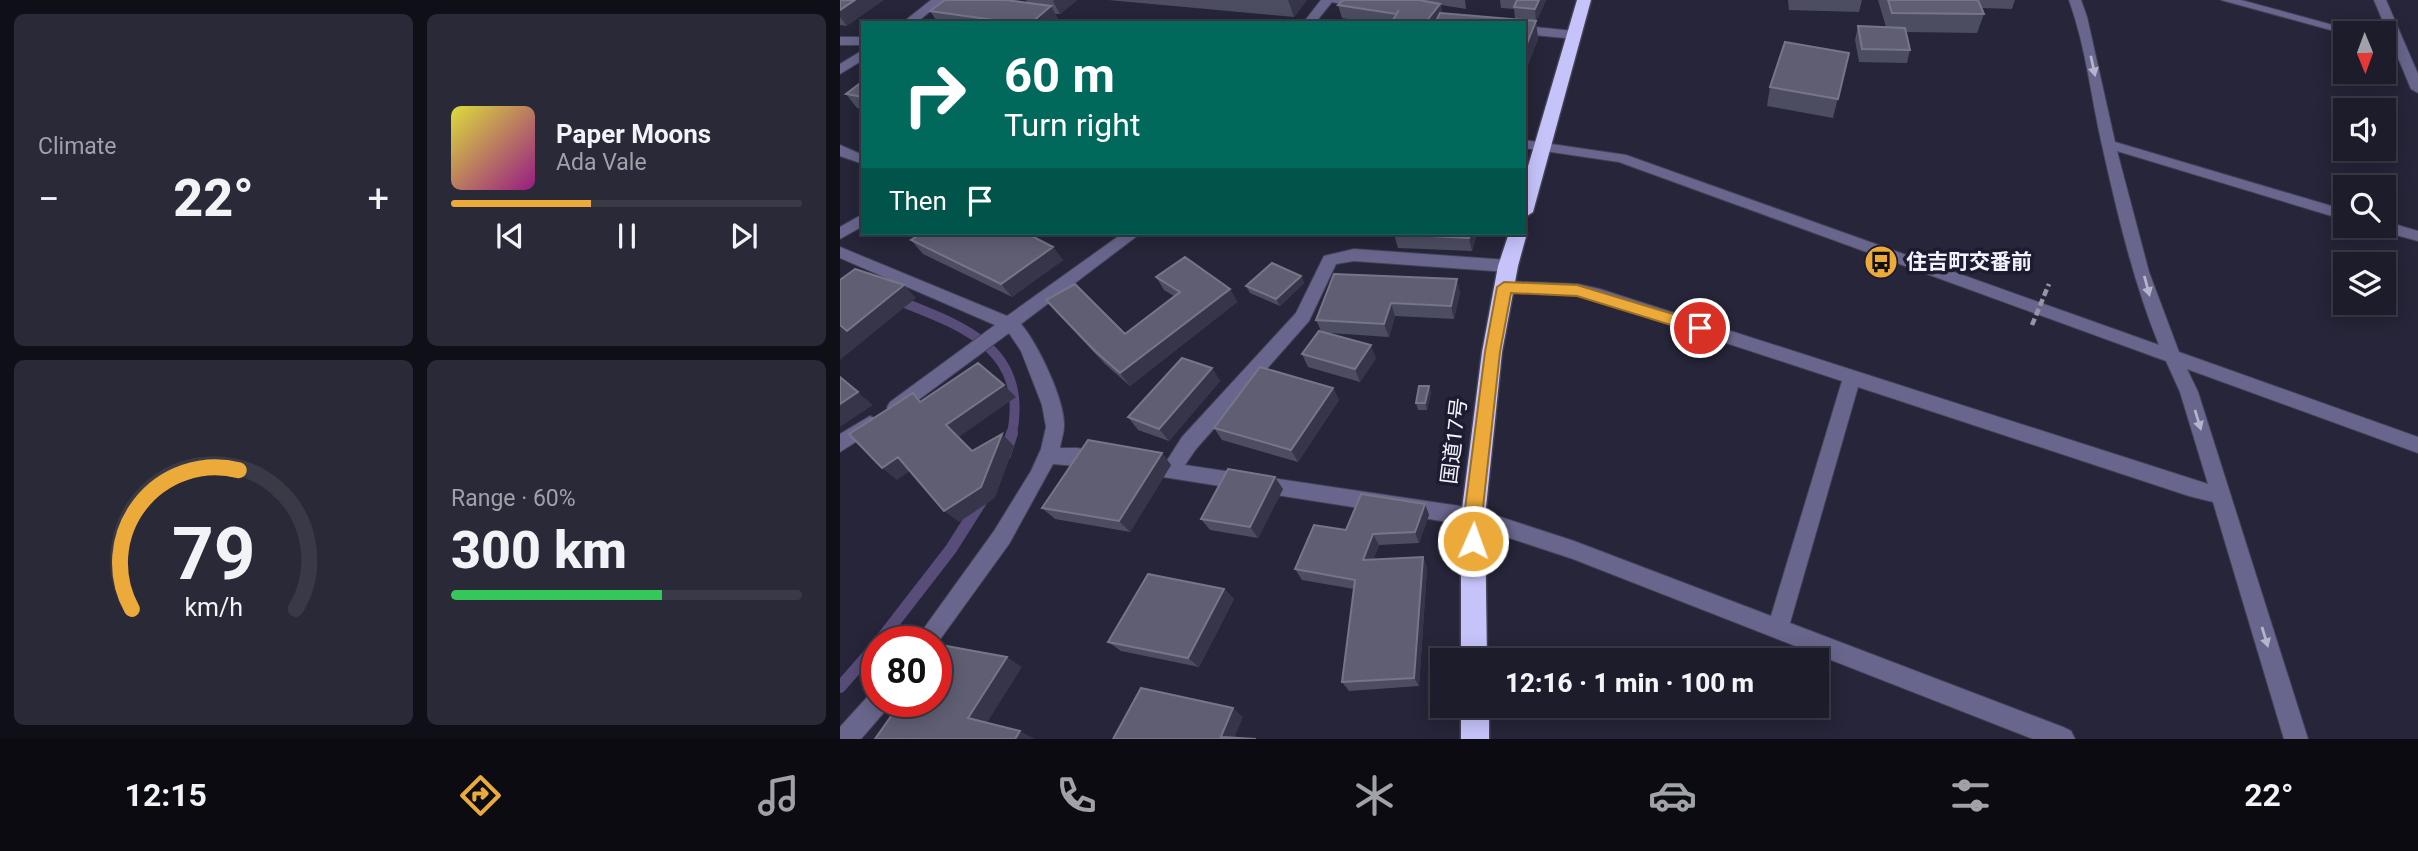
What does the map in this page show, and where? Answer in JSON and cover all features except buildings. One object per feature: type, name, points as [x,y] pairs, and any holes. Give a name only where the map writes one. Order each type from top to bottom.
[{"type":"highway","points":[[1526,205],[1584,0]]},
{"type":"highway","name":"国道17号","points":[[1475,648],[1473,517],[1492,352],[1506,276],[1517,235]]},
{"type":"highway","points":[[1475,718],[1475,739]]},
{"type":"street","points":[[911,21],[939,0]]},
{"type":"street","points":[[1313,18],[1327,0]]},
{"type":"street","points":[[1336,0],[1375,6]]},
{"type":"street","points":[[2075,0],[2084,26],[2108,144],[2153,310],[2171,358],[2189,392],[2296,739]]},
{"type":"street","points":[[2227,0],[2333,27]]},
{"type":"street","points":[[2380,0],[2387,21]]},
{"type":"street","points":[[1526,30],[1575,35]]},
{"type":"street","points":[[840,41],[861,41]]},
{"type":"street","points":[[2396,45],[2418,55]]},
{"type":"street","points":[[2396,48],[2418,89]]},
{"type":"street","points":[[840,70],[861,55]]},
{"type":"street","points":[[1526,144],[1621,158],[2418,445]]},
{"type":"street","points":[[2108,144],[2333,211]]},
{"type":"street","points":[[840,149],[861,159]]},
{"type":"street","points":[[840,234],[861,220]]},
{"type":"street","points":[[2396,230],[2418,236]]},
{"type":"street","points":[[840,444],[1011,324],[1130,235]]},
{"type":"street","points":[[840,252],[1011,324],[1022,334],[1028,346],[1053,410],[1054,434],[1047,456],[1013,518],[936,626]]},
{"type":"street","points":[[1170,471],[1189,443],[1303,317],[1330,260],[1354,255],[1506,276],[1600,295],[2189,488],[2221,495]]},
{"type":"street","points":[[1778,629],[1852,377]]},
{"type":"street","points":[[1047,456],[1077,456],[1473,517],[1574,550],[2063,739]]},
{"type":"street","points":[[845,739],[865,717]]},
{"type":"path","points":[[2032,324],[2049,284]]},
{"type":"waterway","points":[[897,300],[945,320],[986,344],[1000,361],[1010,380],[1015,405],[1012,434]]},
{"type":"waterway","points":[[1005,455],[1012,433]]},
{"type":"waterway","points":[[891,626],[951,549],[982,500]]},
{"type":"waterway","points":[[840,687],[861,663]]},
{"type":"place","name":"住吉町交番前","points":[[1881,262]]},
{"type":"route","points":[[1473,541],[1473,517],[1492,352],[1504,287],[1577,290],[1700,328]]}]
